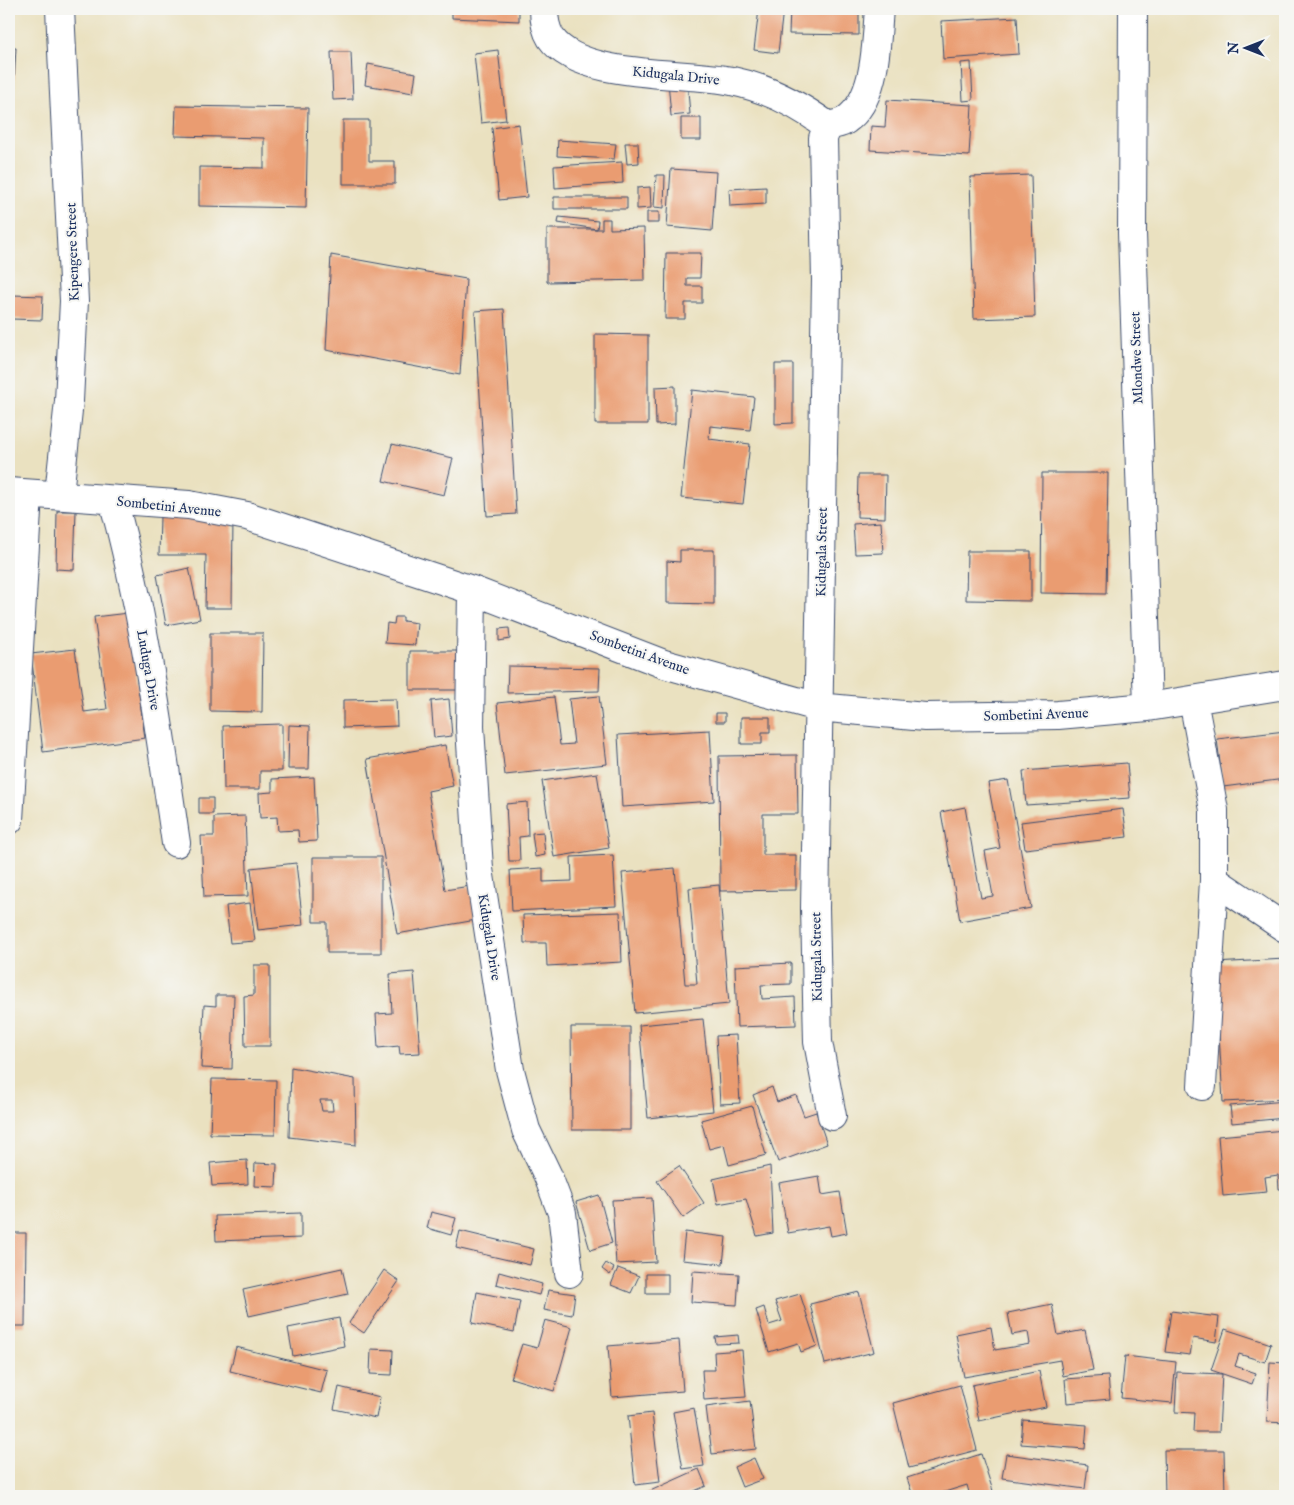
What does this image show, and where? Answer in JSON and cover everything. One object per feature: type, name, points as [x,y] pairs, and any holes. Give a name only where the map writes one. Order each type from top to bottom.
[{"type":"street","name":"Kipengere Street","points":[[58,494],[69,401],[74,301],[60,9]]},
{"type":"street","name":"Kidugala Drive","points":[[544,9],[545,20],[551,38],[573,56],[597,67],[732,81],[774,93],[809,112],[828,126]]},
{"type":"street","points":[[828,126],[846,121],[864,96],[873,73],[879,9]]},
{"type":"street","name":"Mlondwe Street","points":[[1133,9],[1132,233],[1148,707]]},
{"type":"street","name":"Kidugala Street","points":[[828,126],[824,138],[826,280],[815,908],[818,1042],[832,1116]]},
{"type":"street","name":"Sombetini Avenue","points":[[18,493],[58,494],[189,505],[247,516],[472,590],[664,664],[818,707],[925,716],[1058,714],[1148,707],[1285,685]]},
{"type":"street","points":[[9,820],[18,493]]},
{"type":"street","name":"Luduga Drive","points":[[113,500],[126,548],[153,689],[176,843]]},
{"type":"street","name":"Kidugala Drive","points":[[472,590],[470,727],[480,869],[510,1070],[526,1130],[548,1176],[562,1213],[569,1273]]},
{"type":"street","points":[[1193,700],[1214,810],[1214,880],[1202,1086]]},
{"type":"street","points":[[1214,880],[1285,928]]},
{"type":"building","points":[[452,9],[519,9],[519,21],[452,18]]},
{"type":"building","points":[[759,9],[783,9],[778,53],[754,50]]},
{"type":"building","points":[[790,9],[859,9],[859,35],[789,34]]},
{"type":"building","points":[[1017,17],[1019,54],[943,59],[941,21]]},
{"type":"building","points":[[9,48],[16,48],[14,83],[9,82]]},
{"type":"building","points":[[498,50],[506,120],[481,123],[474,53]]},
{"type":"building","points":[[331,52],[351,52],[353,99],[333,100]]},
{"type":"building","points":[[971,62],[973,100],[963,101],[961,63]]},
{"type":"building","points":[[368,64],[416,73],[413,93],[365,85]]},
{"type":"building","points":[[687,80],[690,114],[671,116],[668,81]]},
{"type":"building","points":[[887,100],[972,105],[969,156],[870,150],[871,126],[885,127]]},
{"type":"building","points":[[176,106],[308,108],[306,208],[199,206],[199,167],[264,168],[264,138],[175,136]]},
{"type":"building","points":[[681,118],[701,118],[701,140],[681,140]]},
{"type":"building","points":[[343,120],[369,120],[369,161],[395,161],[395,184],[343,184]]},
{"type":"building","points":[[519,124],[527,197],[499,200],[492,128]]},
{"type":"building","points":[[558,140],[616,144],[614,159],[557,156]]},
{"type":"building","points":[[625,143],[638,143],[639,163],[627,164]]},
{"type":"building","points":[[622,162],[623,183],[555,188],[554,166]]},
{"type":"building","points":[[671,169],[716,172],[712,231],[667,227]]},
{"type":"building","points":[[656,175],[665,175],[664,208],[654,207]]},
{"type":"building","points":[[1031,175],[1035,317],[974,319],[970,177]]},
{"type":"building","points":[[650,187],[651,208],[637,209],[637,188]]},
{"type":"building","points":[[766,187],[766,204],[730,206],[729,189]]},
{"type":"building","points":[[554,197],[627,197],[627,209],[554,209]]},
{"type":"building","points":[[647,212],[659,212],[659,223],[647,223]]},
{"type":"building","points":[[559,217],[598,221],[597,229],[558,223]]},
{"type":"building","points":[[602,219],[610,219],[610,229],[644,228],[645,280],[547,282],[547,229],[602,229]]},
{"type":"building","points":[[666,253],[701,253],[700,278],[687,278],[687,286],[702,286],[702,303],[685,303],[685,319],[665,319]]},
{"type":"building","points":[[331,255],[466,279],[460,375],[326,350]]},
{"type":"building","points":[[13,295],[43,296],[42,320],[12,319]]},
{"type":"building","points":[[504,309],[516,514],[487,516],[475,311]]},
{"type":"building","points":[[595,334],[648,335],[648,424],[595,424]]},
{"type":"building","points":[[775,364],[793,364],[793,423],[775,424]]},
{"type":"building","points":[[675,386],[675,424],[656,425],[655,387]]},
{"type":"building","points":[[692,390],[754,397],[750,430],[710,426],[709,439],[750,444],[743,504],[681,498]]},
{"type":"building","points":[[392,444],[453,458],[444,495],[383,481]]},
{"type":"building","points":[[1042,473],[1108,473],[1106,594],[1041,593]]},
{"type":"building","points":[[858,475],[886,475],[885,518],[857,517]]},
{"type":"building","points":[[57,511],[76,511],[74,570],[56,569]]},
{"type":"building","points":[[160,517],[233,518],[232,608],[205,608],[206,555],[159,555]]},
{"type":"building","points":[[881,522],[883,553],[855,554],[853,524]]},
{"type":"building","points":[[680,550],[714,550],[714,604],[667,603],[667,561],[680,562]]},
{"type":"building","points":[[967,551],[1031,551],[1031,601],[966,600]]},
{"type":"building","points":[[189,568],[200,619],[166,625],[157,575]]},
{"type":"building","points":[[128,613],[145,738],[43,752],[31,654],[75,649],[84,712],[107,709],[94,617]]},
{"type":"building","points":[[395,617],[403,617],[403,621],[417,623],[415,645],[385,643],[387,623],[394,624]]},
{"type":"building","points":[[509,628],[510,639],[499,641],[499,629]]},
{"type":"building","points":[[210,633],[263,633],[262,712],[210,711]]},
{"type":"building","points":[[410,651],[460,651],[460,690],[410,690]]},
{"type":"building","points":[[508,666],[600,668],[599,691],[507,693]]},
{"type":"building","points":[[599,696],[607,764],[505,775],[497,703],[554,697],[560,745],[574,744],[569,699]]},
{"type":"building","points":[[396,699],[397,726],[343,728],[343,700]]},
{"type":"building","points":[[449,699],[452,736],[434,738],[431,701]]},
{"type":"building","points":[[716,713],[725,713],[725,722],[716,722]]},
{"type":"building","points":[[741,717],[770,717],[770,732],[762,732],[762,744],[741,744]]},
{"type":"building","points":[[282,724],[282,771],[260,771],[260,789],[224,789],[223,726]]},
{"type":"building","points":[[289,725],[310,726],[309,769],[288,769]]},
{"type":"building","points":[[710,730],[714,801],[622,807],[618,735]]},
{"type":"building","points":[[1285,731],[1285,779],[1223,787],[1217,739]]},
{"type":"building","points":[[445,745],[453,786],[428,791],[445,890],[470,886],[476,920],[397,934],[367,759]]},
{"type":"building","points":[[797,755],[798,814],[763,814],[763,855],[796,855],[796,890],[720,891],[719,756]]},
{"type":"building","points":[[1127,763],[1130,798],[1026,805],[1023,771]]},
{"type":"building","points":[[597,773],[609,848],[554,857],[542,781]]},
{"type":"building","points":[[314,777],[317,841],[299,842],[298,830],[278,831],[277,817],[260,818],[259,793],[272,792],[272,779]]},
{"type":"building","points":[[1008,780],[1031,908],[960,921],[941,812],[965,807],[981,898],[993,896],[985,851],[1000,848],[988,783]]},
{"type":"building","points":[[199,798],[213,798],[213,814],[199,814]]},
{"type":"building","points":[[527,802],[528,836],[519,837],[520,861],[509,861],[506,804]]},
{"type":"building","points":[[1123,809],[1127,837],[1025,849],[1021,822]]},
{"type":"building","points":[[245,816],[248,896],[204,897],[201,836],[214,836],[214,817]]},
{"type":"building","points":[[543,832],[545,855],[535,857],[532,833]]},
{"type":"building","points":[[613,855],[616,906],[512,911],[510,870],[543,868],[543,882],[572,881],[571,857]]},
{"type":"building","points":[[313,857],[381,857],[381,953],[327,953],[327,922],[313,922]]},
{"type":"building","points":[[296,863],[303,925],[258,930],[251,868]]},
{"type":"building","points":[[675,868],[685,984],[697,984],[689,888],[719,885],[729,1004],[635,1013],[622,873]]},
{"type":"building","points":[[250,903],[255,941],[230,943],[226,906]]},
{"type":"building","points":[[620,912],[622,962],[547,966],[546,943],[524,943],[523,915]]},
{"type":"building","points":[[1285,959],[1285,1099],[1223,1102],[1215,963]]},
{"type":"building","points":[[791,963],[791,984],[761,985],[762,999],[795,997],[796,1025],[737,1027],[735,966]]},
{"type":"building","points":[[254,965],[270,965],[270,1046],[245,1046],[244,996],[254,995]]},
{"type":"building","points":[[414,972],[420,1053],[400,1054],[399,1046],[378,1048],[376,1014],[392,1013],[390,974]]},
{"type":"building","points":[[216,995],[234,995],[232,1069],[201,1068],[204,1005],[216,1006]]},
{"type":"building","points":[[703,1019],[713,1111],[648,1118],[639,1025]]},
{"type":"building","points":[[571,1027],[630,1027],[630,1130],[572,1130]]},
{"type":"building","points":[[736,1035],[740,1103],[720,1104],[716,1036]]},
{"type":"building","points":[[291,1067],[355,1079],[356,1145],[289,1137]],"holes":[[[320,1100],[332,1100],[333,1111],[322,1111]]]},
{"type":"building","points":[[212,1079],[276,1080],[275,1135],[210,1134]]},
{"type":"building","points":[[772,1087],[777,1102],[796,1095],[804,1116],[816,1112],[827,1144],[778,1162],[753,1095]]},
{"type":"building","points":[[1285,1101],[1285,1118],[1232,1123],[1230,1106]]},
{"type":"building","points":[[752,1106],[766,1155],[729,1165],[724,1145],[709,1149],[701,1120]]},
{"type":"building","points":[[1285,1130],[1285,1189],[1279,1189],[1278,1175],[1265,1177],[1267,1192],[1223,1196],[1218,1136]]},
{"type":"building","points":[[247,1160],[248,1184],[212,1186],[210,1163]]},
{"type":"building","points":[[255,1163],[277,1164],[276,1187],[254,1186]]},
{"type":"building","points":[[679,1166],[704,1203],[683,1218],[657,1181]]},
{"type":"building","points":[[770,1166],[773,1233],[757,1236],[746,1199],[718,1204],[713,1179]]},
{"type":"building","points":[[819,1176],[822,1195],[840,1192],[847,1233],[831,1236],[829,1226],[788,1233],[779,1183]]},
{"type":"building","points":[[599,1195],[612,1243],[590,1250],[576,1202]]},
{"type":"building","points":[[652,1198],[656,1262],[616,1264],[612,1200]]},
{"type":"building","points":[[431,1212],[456,1218],[451,1235],[427,1228]]},
{"type":"building","points":[[301,1213],[301,1238],[216,1241],[215,1216]]},
{"type":"building","points":[[460,1231],[534,1249],[530,1265],[456,1248]]},
{"type":"building","points":[[685,1232],[726,1237],[723,1264],[682,1260]]},
{"type":"building","points":[[9,1233],[26,1233],[25,1326],[9,1326]]},
{"type":"building","points":[[606,1263],[614,1268],[610,1275],[602,1269]]},
{"type":"building","points":[[342,1268],[348,1294],[249,1316],[243,1290]]},
{"type":"building","points":[[618,1268],[639,1276],[631,1293],[611,1285]]},
{"type":"building","points":[[384,1270],[399,1281],[364,1333],[349,1323]]},
{"type":"building","points":[[693,1271],[739,1274],[737,1305],[691,1302]]},
{"type":"building","points":[[499,1272],[542,1284],[539,1295],[496,1284]]},
{"type":"building","points":[[646,1274],[668,1274],[668,1293],[646,1293]]},
{"type":"building","points":[[548,1290],[575,1294],[572,1315],[544,1310]]},
{"type":"building","points":[[477,1292],[520,1301],[514,1332],[472,1323]]},
{"type":"building","points":[[859,1292],[874,1352],[825,1364],[810,1304]]},
{"type":"building","points":[[800,1294],[817,1346],[801,1352],[798,1343],[769,1352],[756,1310],[764,1307],[769,1325],[782,1321],[775,1301]]},
{"type":"building","points":[[1052,1304],[1058,1335],[1085,1330],[1093,1370],[1063,1376],[1060,1360],[964,1377],[956,1334],[991,1327],[995,1350],[1030,1344],[1028,1332],[1012,1335],[1008,1313]]},
{"type":"building","points":[[1171,1311],[1219,1317],[1216,1342],[1193,1338],[1190,1355],[1165,1352]]},
{"type":"building","points":[[339,1318],[344,1346],[293,1356],[288,1328]]},
{"type":"building","points":[[545,1320],[572,1327],[554,1391],[511,1378],[522,1344],[537,1348]]},
{"type":"building","points":[[1225,1329],[1271,1344],[1265,1362],[1239,1354],[1235,1366],[1256,1373],[1252,1384],[1211,1370]]},
{"type":"building","points":[[738,1335],[739,1343],[716,1344],[715,1337]]},
{"type":"building","points":[[679,1340],[683,1391],[612,1397],[608,1346]]},
{"type":"building","points":[[236,1347],[327,1370],[321,1393],[230,1371]]},
{"type":"building","points":[[371,1349],[393,1350],[392,1375],[370,1374]]},
{"type":"building","points":[[742,1350],[746,1397],[704,1400],[702,1370],[715,1370],[714,1352]]},
{"type":"building","points":[[1125,1356],[1176,1362],[1172,1403],[1121,1398]]},
{"type":"building","points":[[1270,1362],[1285,1363],[1285,1423],[1267,1422]]},
{"type":"building","points":[[1039,1371],[1046,1407],[979,1421],[972,1385]]},
{"type":"building","points":[[1177,1372],[1222,1374],[1219,1432],[1193,1432],[1194,1413],[1175,1412]]},
{"type":"building","points":[[1108,1376],[1110,1399],[1067,1403],[1065,1379]]},
{"type":"building","points":[[960,1385],[977,1450],[909,1468],[893,1403]]},
{"type":"building","points":[[339,1387],[380,1397],[376,1418],[334,1409]]},
{"type":"building","points":[[750,1401],[756,1449],[712,1454],[706,1407]]},
{"type":"building","points":[[694,1408],[704,1466],[683,1469],[673,1412]]},
{"type":"building","points":[[652,1413],[660,1482],[635,1485],[628,1416]]},
{"type":"building","points":[[1023,1420],[1087,1425],[1085,1449],[1021,1444]]},
{"type":"building","points":[[1164,1450],[1224,1450],[1225,1496],[1165,1496]]},
{"type":"building","points":[[981,1454],[994,1494],[970,1496],[967,1485],[932,1496],[913,1496],[907,1478]]},
{"type":"building","points":[[1006,1454],[1088,1465],[1085,1489],[1002,1478]]},
{"type":"building","points":[[754,1458],[763,1479],[742,1487],[734,1467]]},
{"type":"building","points":[[699,1469],[706,1486],[683,1496],[639,1496]]}]
